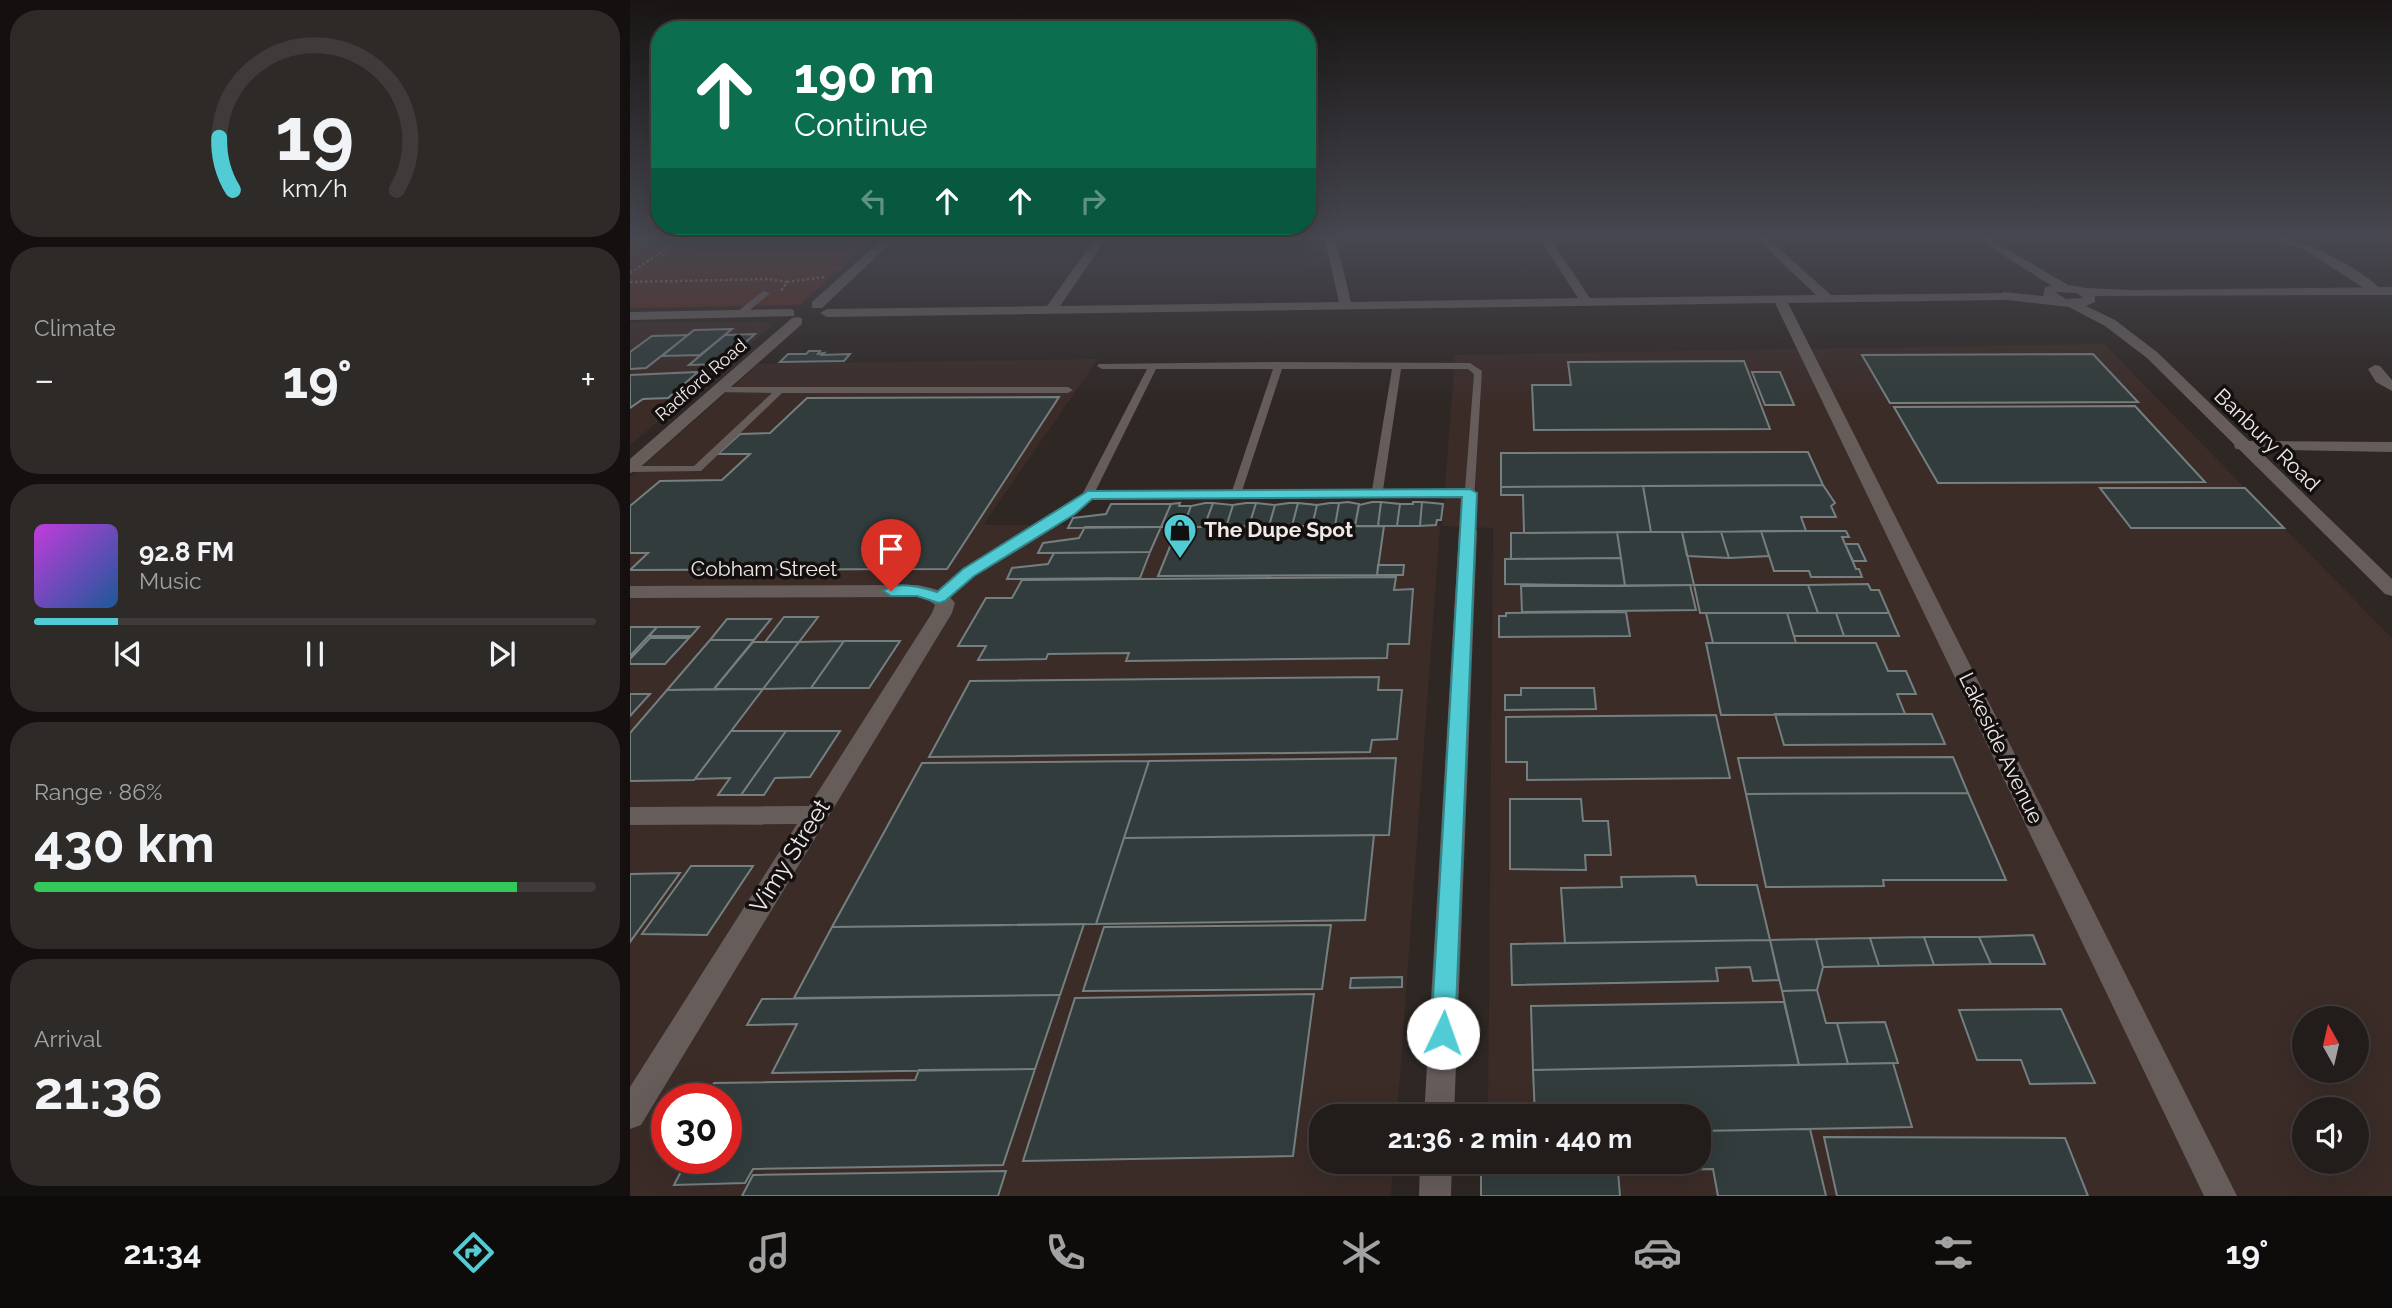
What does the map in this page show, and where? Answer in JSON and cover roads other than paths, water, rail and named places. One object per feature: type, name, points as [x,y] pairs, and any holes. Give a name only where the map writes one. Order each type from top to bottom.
[{"type":"street","points":[[630,316],[747,314],[817,318],[838,292]]},
{"type":"street","points":[[1051,309],[1063,292]]},
{"type":"street","points":[[1343,292],[1346,306]]},
{"type":"street","points":[[1580,292],[1587,303]]},
{"type":"street","points":[[1820,292],[1829,300]]},
{"type":"street","points":[[822,309],[1829,300],[2003,296],[2038,292]]},
{"type":"street","points":[[2052,292],[2050,297],[2066,303]]},
{"type":"street","points":[[2061,292],[2088,298]]},
{"type":"street","points":[[2003,296],[2066,303],[2132,294],[2311,292]]},
{"type":"street","name":"Banbury Road","points":[[2088,298],[2110,324]]},
{"type":"street","name":"Lakeside Avenue","points":[[1780,300],[2221,1196]]},
{"type":"street","name":"Banbury Road","points":[[2066,303],[2110,324],[2152,355],[2392,590]]},
{"type":"street","name":"Radford Road","points":[[633,463],[719,390],[793,317]]},
{"type":"street","points":[[2375,369],[2381,379],[2392,387]]},
{"type":"street","points":[[2242,446],[2392,447]]},
{"type":"street","points":[[1439,1104],[1468,531]]},
{"type":"street","name":"Cobham Street","points":[[630,592],[918,591],[939,598]]},
{"type":"street","name":"Vimy Street","points":[[630,1114],[942,613],[945,603],[939,598]]},
{"type":"street","points":[[630,816],[816,815]]},
{"type":"street","points":[[1435,1196],[1436,1174]]},
{"type":"lane","points":[[747,314],[766,293]]},
{"type":"lane","points":[[1236,494],[1279,365]]},
{"type":"lane","points":[[1377,494],[1397,365]]},
{"type":"lane","points":[[1102,366],[1470,366],[1479,373],[1468,531]]},
{"type":"lane","points":[[939,598],[969,573],[1070,511],[1088,495],[1153,366]]},
{"type":"lane","points":[[719,390],[1068,390]]},
{"type":"lane","points":[[633,463],[697,468],[779,391]]},
{"type":"lane","points":[[1088,495],[1470,493]]},
{"type":"place","name":"The Dupe Spot","points":[[1180,560]]}]
